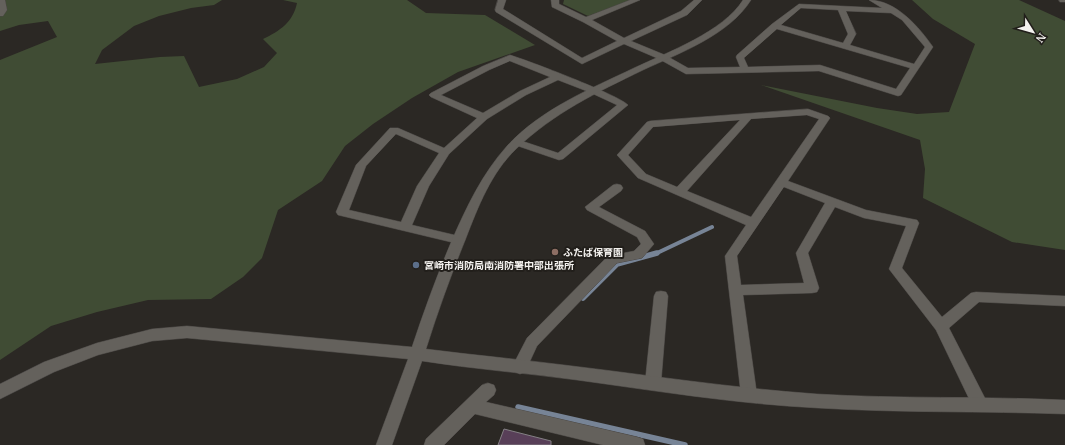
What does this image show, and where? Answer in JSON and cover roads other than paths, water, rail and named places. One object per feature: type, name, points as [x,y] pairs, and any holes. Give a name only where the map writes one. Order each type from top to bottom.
[{"type":"street","points":[[0,14],[3,10],[1,0]]},
{"type":"street","points":[[502,0],[499,10],[582,61],[684,13],[698,0]]},
{"type":"street","points":[[555,0],[554,5],[586,20],[623,41],[662,57],[686,71],[820,68],[898,93],[929,47],[905,18],[873,0]]},
{"type":"street","points":[[586,20],[636,0]]},
{"type":"street","points":[[384,445],[417,354],[439,287],[474,203],[491,173],[516,142],[561,108],[592,90],[710,34],[724,25],[742,8],[746,0]]},
{"type":"street","points":[[746,69],[740,58],[775,26],[797,3],[841,8],[895,11]]},
{"type":"street","points":[[841,8],[852,34],[845,46]]},
{"type":"street","points":[[775,26],[916,67]]},
{"type":"street","points":[[484,117],[434,95],[486,68],[510,58],[559,76],[623,105],[559,157],[516,142]]},
{"type":"street","points":[[405,227],[423,186],[445,152],[484,117],[523,93],[559,76]]},
{"type":"street","points":[[749,395],[731,256],[825,118],[808,112],[650,124],[622,155],[642,176],[753,223]]},
{"type":"street","points":[[679,192],[748,117]]},
{"type":"street","points":[[445,152],[394,130],[361,166],[342,212],[459,240]]},
{"type":"street","points":[[781,182],[864,214],[913,223],[895,269],[941,326],[980,404]]},
{"type":"street","points":[[520,367],[532,342],[613,259],[638,255],[648,244],[641,234],[591,207],[617,188]]},
{"type":"street","points":[[735,290],[812,288],[802,253],[832,202]]},
{"type":"street","points":[[653,383],[661,296]]},
{"type":"street","points":[[941,326],[976,297],[1065,301]]},
{"type":"street","points":[[0,392],[49,367],[97,349],[152,335],[187,332],[417,354],[480,363],[562,371],[749,395],[817,401],[883,404],[980,404],[1065,407]]},
{"type":"street","points":[[432,445],[488,390]]},
{"type":"street","points":[[472,406],[616,442],[637,445]]},
{"type":"waterway","points":[[655,254],[712,227]]},
{"type":"waterway","points":[[583,298],[617,264],[657,253]]},
{"type":"waterway","points":[[518,407],[685,445]]},
{"type":"place","name":"ふたば保育園","points":[[555,252]]},
{"type":"place","name":"宮崎市消防局南消防署中部出張所","points":[[416,265]]}]
